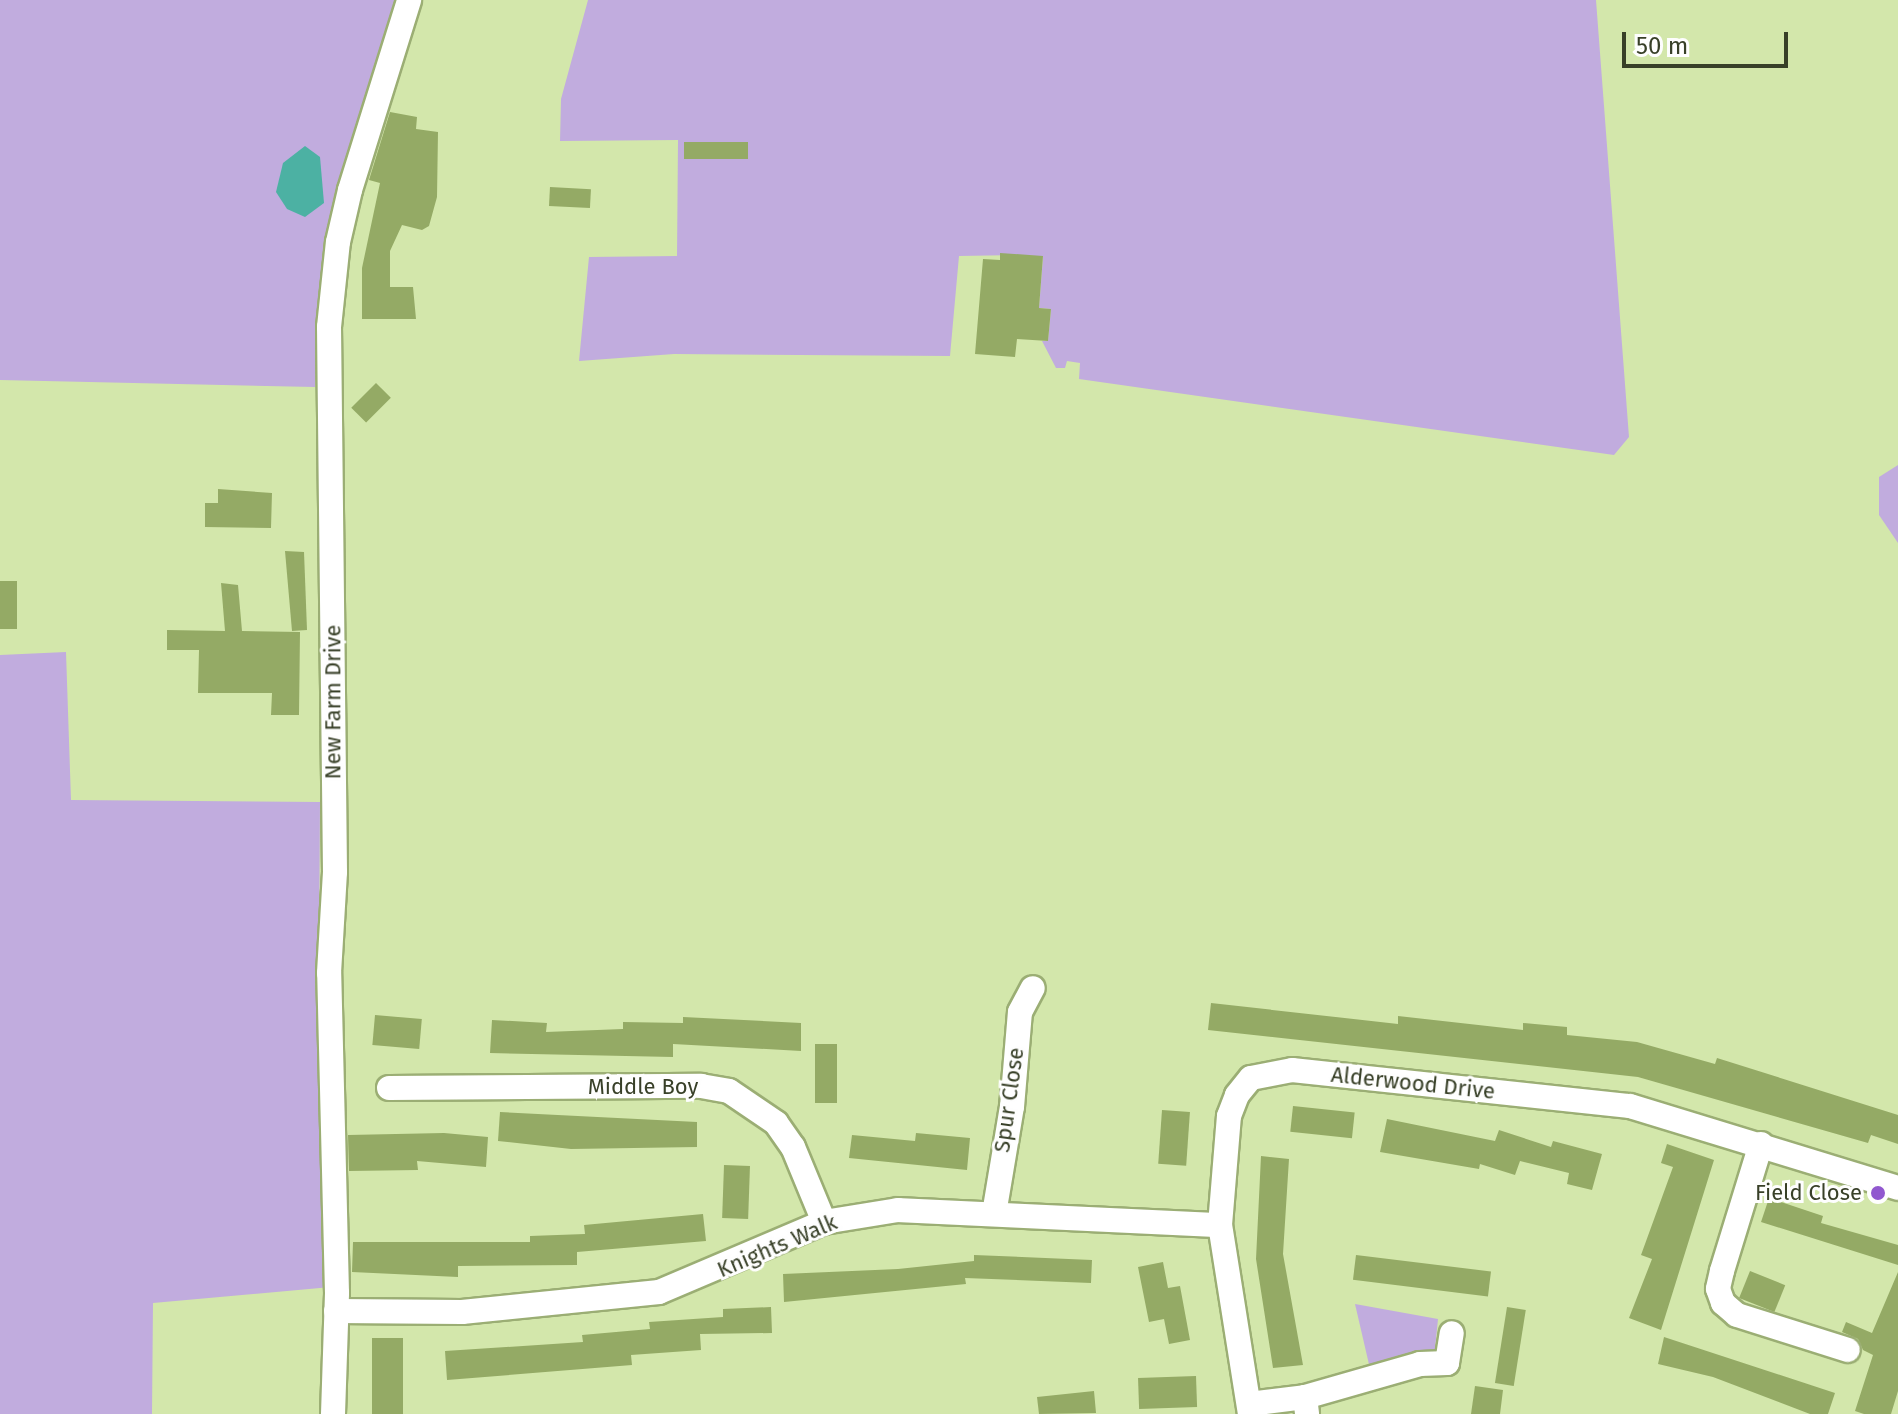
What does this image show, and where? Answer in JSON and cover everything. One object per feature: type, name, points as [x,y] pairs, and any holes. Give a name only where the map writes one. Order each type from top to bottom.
[{"type":"street","name":"New Farm Drive","points":[[333,1414],[336,1311],[329,973],[335,872],[329,327],[347,203],[409,0]]},
{"type":"street","name":"Spur Close","points":[[994,1214],[1012,1107],[1020,1012],[1033,988]]},
{"type":"street","name":"Alderwood Drive","points":[[1452,1333],[1447,1363],[1420,1364],[1306,1405],[1249,1409],[1220,1225],[1229,1116],[1237,1095],[1251,1078],[1274,1071],[1630,1106],[1898,1188]]},
{"type":"street","name":"Middle Boy","points":[[389,1088],[701,1086],[729,1091],[776,1123],[793,1147],[824,1222]]},
{"type":"street","points":[[1761,1144],[1722,1271],[1718,1289],[1723,1303],[1737,1315],[1848,1350]]},
{"type":"street","name":"Knights Walk","points":[[336,1311],[462,1312],[659,1292],[824,1222],[898,1210],[1220,1225]]},
{"type":"shaded area","points":[[0,0],[398,0],[326,254],[315,387],[0,380]]},
{"type":"shaded area","points":[[588,0],[1596,0],[1629,437],[1614,455],[1079,379],[1080,363],[1067,361],[1065,368],[1056,368],[1042,341],[1048,341],[1051,309],[1039,308],[1043,257],[1025,255],[959,256],[950,356],[674,354],[579,361],[589,257],[677,256],[678,140],[560,141],[561,99]]},
{"type":"shaded area","points":[[1898,465],[1898,543],[1879,515],[1879,477]]},
{"type":"shaded area","points":[[66,652],[71,800],[320,802],[319,959],[331,1287],[153,1303],[152,1414],[0,1414],[0,655]]},
{"type":"shaded area","points":[[1355,1304],[1438,1319],[1434,1359],[1371,1373]]},
{"type":"water","points":[[305,146],[320,157],[324,203],[305,217],[287,209],[276,192],[283,163]]},
{"type":"building","points":[[390,112],[417,117],[416,129],[438,132],[437,197],[429,226],[422,230],[402,225],[390,251],[390,287],[413,287],[416,319],[362,319],[362,268],[380,183],[369,180]]},
{"type":"building","points":[[684,142],[748,142],[748,159],[684,159]]},
{"type":"building","points":[[550,187],[591,189],[590,208],[549,206]]},
{"type":"building","points":[[1000,253],[1043,256],[1039,308],[1051,309],[1048,341],[1017,339],[1015,357],[975,354],[983,259],[1000,260]]},
{"type":"building","points":[[376,383],[391,398],[366,423],[351,408]]},
{"type":"building","points":[[218,489],[272,493],[271,528],[205,527],[205,503],[218,503]]},
{"type":"building","points":[[285,551],[304,552],[307,630],[292,631]]},
{"type":"building","points":[[0,581],[17,581],[17,629],[0,629]]},
{"type":"building","points":[[221,583],[238,585],[242,631],[300,632],[299,715],[271,715],[272,693],[198,693],[199,650],[167,650],[167,630],[225,631]]},
{"type":"building","points":[[1211,1003],[1398,1024],[1398,1016],[1523,1030],[1523,1023],[1567,1027],[1567,1035],[1637,1042],[1715,1064],[1717,1058],[1898,1115],[1898,1144],[1871,1135],[1868,1143],[1638,1077],[1208,1030]]},
{"type":"building","points":[[375,1015],[422,1019],[419,1049],[372,1045]]},
{"type":"building","points":[[683,1017],[801,1023],[801,1051],[673,1044],[673,1057],[490,1053],[492,1020],[547,1023],[546,1032],[623,1029],[623,1022],[683,1023]]},
{"type":"building","points":[[815,1044],[837,1044],[837,1103],[815,1103]]},
{"type":"building","points":[[1293,1106],[1355,1112],[1352,1138],[1290,1132]]},
{"type":"building","points":[[1162,1110],[1190,1112],[1186,1166],[1158,1164]]},
{"type":"building","points":[[500,1112],[697,1122],[697,1147],[571,1149],[498,1141]]},
{"type":"building","points":[[1387,1119],[1495,1141],[1499,1130],[1551,1147],[1553,1141],[1602,1154],[1592,1190],[1567,1184],[1569,1173],[1520,1161],[1515,1175],[1480,1164],[1479,1169],[1380,1152]]},
{"type":"building","points":[[444,1133],[488,1137],[486,1167],[417,1161],[418,1170],[349,1171],[348,1135]]},
{"type":"building","points":[[916,1133],[970,1138],[967,1170],[849,1158],[852,1135],[915,1141]]},
{"type":"building","points":[[1667,1144],[1714,1160],[1661,1330],[1629,1318],[1652,1259],[1641,1255],[1673,1167],[1661,1163]]},
{"type":"building","points":[[1261,1156],[1289,1159],[1283,1254],[1303,1365],[1273,1368],[1256,1259]]},
{"type":"building","points":[[724,1165],[750,1166],[748,1219],[722,1218]]},
{"type":"building","points":[[1769,1198],[1823,1216],[1821,1223],[1898,1245],[1898,1265],[1761,1222]]},
{"type":"building","points":[[703,1214],[706,1241],[577,1252],[577,1265],[458,1266],[458,1277],[352,1272],[353,1242],[530,1242],[530,1236],[585,1234],[584,1225]]},
{"type":"building","points":[[974,1255],[1092,1260],[1091,1283],[965,1278],[966,1284],[784,1302],[783,1274],[898,1269],[974,1261]]},
{"type":"building","points":[[1356,1255],[1491,1272],[1488,1296],[1353,1280]]},
{"type":"building","points":[[1163,1262],[1168,1288],[1180,1286],[1190,1340],[1169,1344],[1164,1319],[1149,1322],[1138,1267]]},
{"type":"building","points":[[1750,1271],[1785,1285],[1774,1312],[1739,1298]]},
{"type":"building","points":[[1898,1272],[1898,1391],[1891,1414],[1864,1414],[1855,1411],[1873,1355],[1863,1350],[1858,1339],[1842,1332],[1846,1322],[1872,1333]]},
{"type":"building","points":[[771,1307],[772,1333],[700,1334],[701,1350],[631,1355],[632,1365],[447,1380],[445,1351],[583,1342],[582,1335],[650,1329],[649,1322],[723,1317],[723,1309]]},
{"type":"building","points":[[1507,1307],[1526,1310],[1514,1386],[1495,1383]]},
{"type":"building","points":[[1664,1337],[1835,1393],[1828,1414],[1810,1414],[1713,1377],[1658,1364]]},
{"type":"building","points":[[372,1338],[403,1338],[403,1414],[372,1414]]},
{"type":"building","points":[[1196,1376],[1197,1407],[1139,1409],[1138,1378]]},
{"type":"building","points":[[1475,1386],[1503,1390],[1500,1414],[1471,1414]]},
{"type":"building","points":[[1094,1391],[1096,1413],[1039,1414],[1037,1397]]},
{"type":"place","name":"Field Close","points":[[1878,1193]]}]
